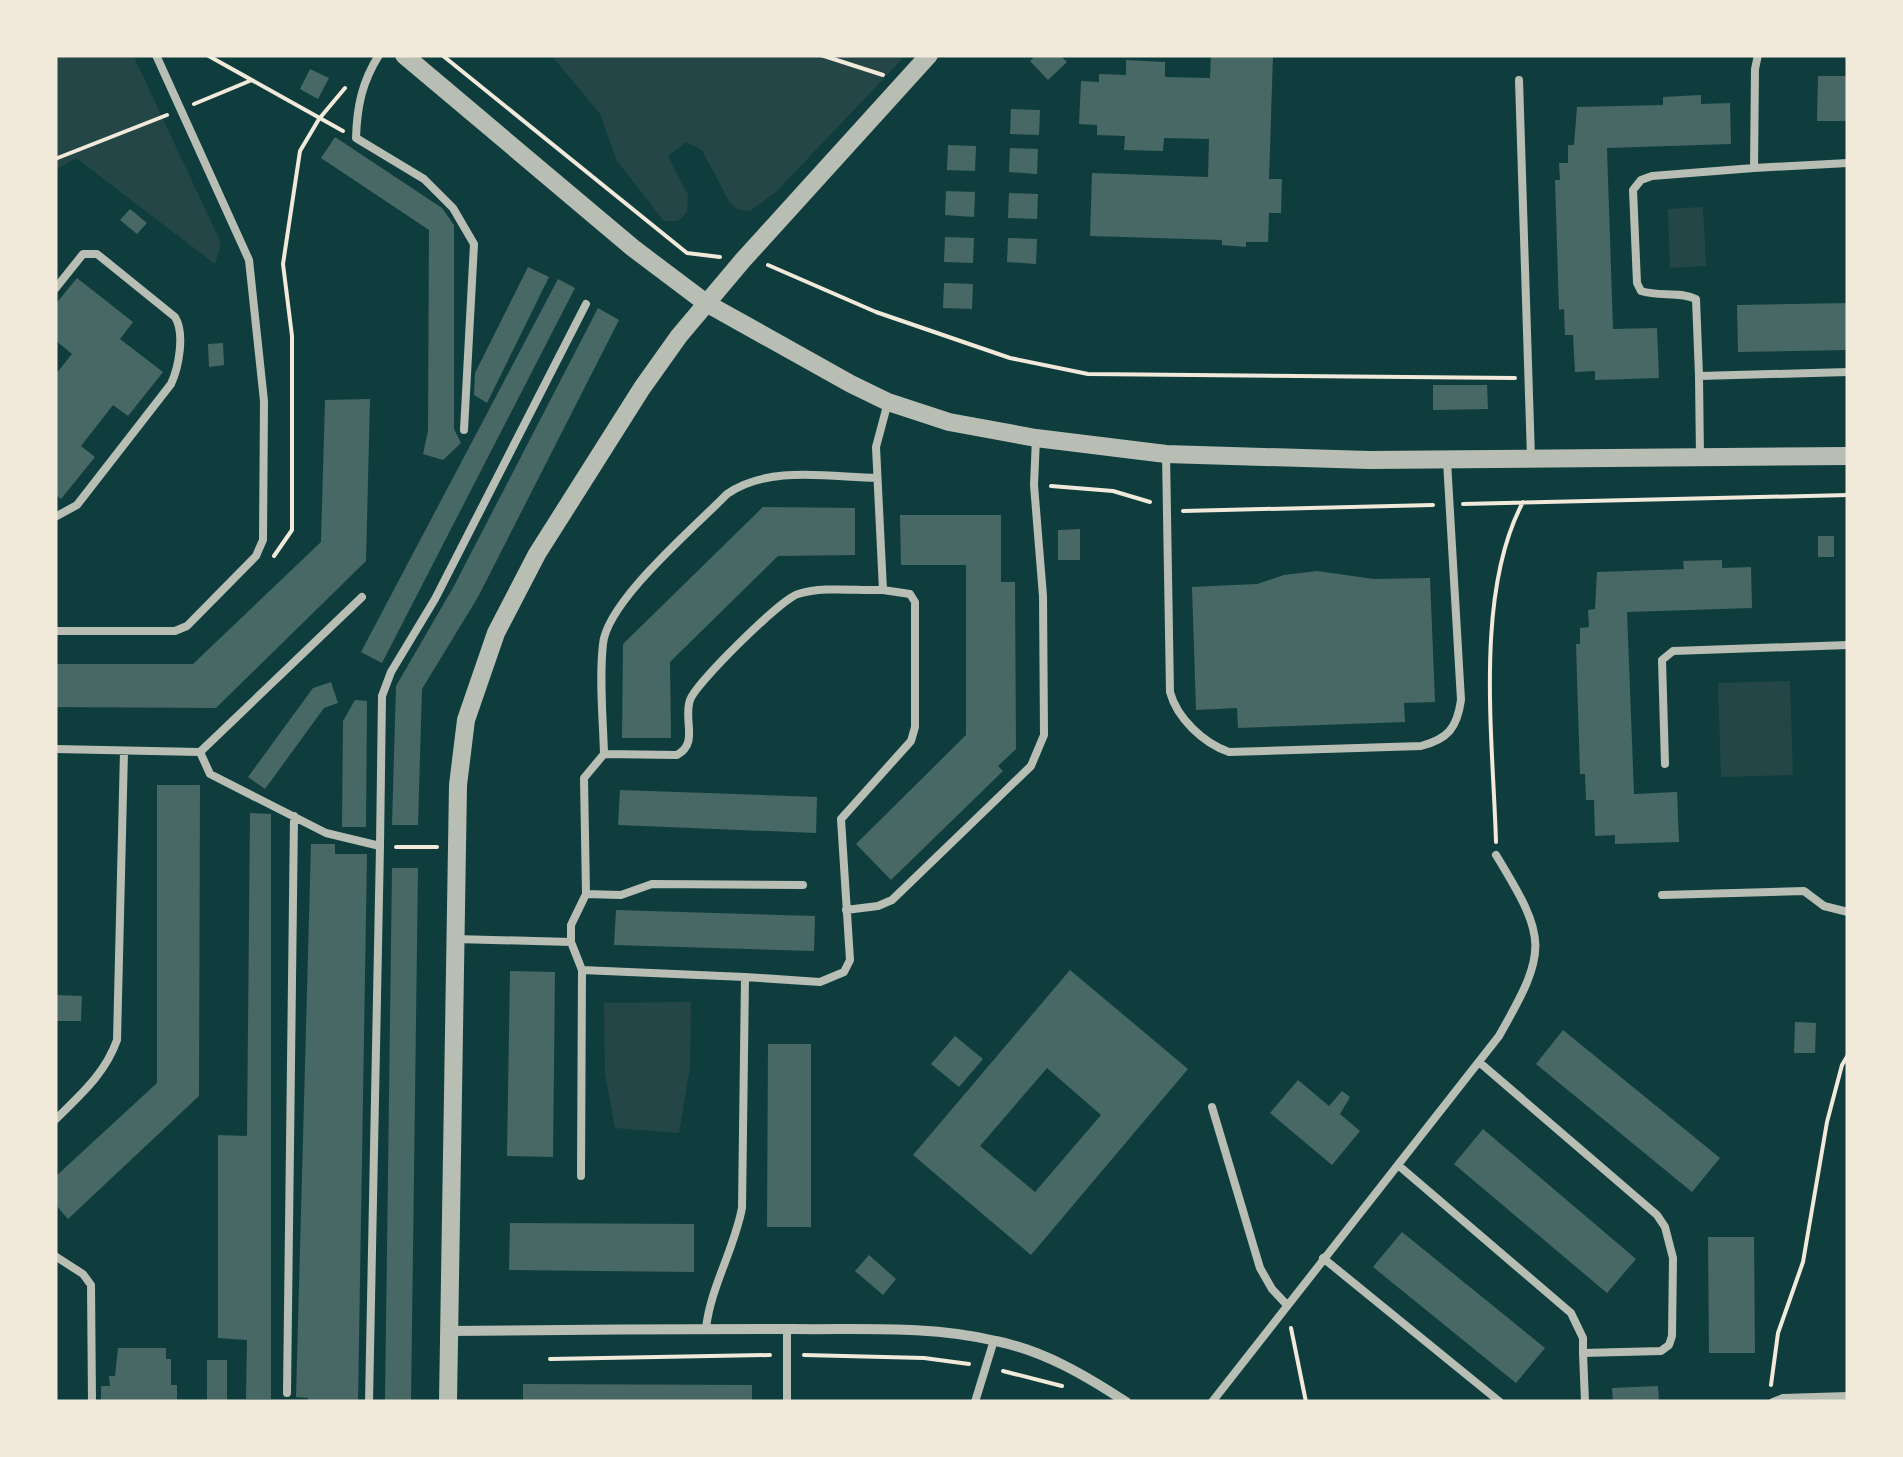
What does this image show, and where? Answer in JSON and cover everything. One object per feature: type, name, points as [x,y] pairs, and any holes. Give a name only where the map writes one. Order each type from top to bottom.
[{"type":"street","points":[[448,1402],[458,786],[466,720],[496,633],[537,554],[642,388],[743,260],[929,55]]},
{"type":"street","points":[[408,56],[633,248],[706,303],[888,402],[949,422],[1036,438],[1166,454],[1447,459],[1848,456]]},
{"type":"street","points":[[447,1331],[895,1330],[994,1340],[1058,1362],[1126,1402]]},
{"type":"lane","points":[[55,630],[175,631],[187,626],[256,556],[263,540],[264,402],[248,260],[156,55]]},
{"type":"lane","points":[[378,55],[363,85],[356,138],[424,179],[453,208],[474,244],[464,430]]},
{"type":"lane","points":[[1754,168],[1758,55]]},
{"type":"lane","points":[[1520,80],[1531,458]]},
{"type":"lane","points":[[1700,458],[1696,299],[1641,291],[1637,283],[1633,190],[1641,180],[1652,176],[1848,163]]},
{"type":"lane","points":[[55,289],[83,254],[96,254],[176,317],[180,328],[176,368],[170,384],[77,504],[55,516]]},
{"type":"lane","points":[[370,1402],[382,696],[391,672],[435,598],[586,304]]},
{"type":"lane","points":[[1699,376],[1848,372]]},
{"type":"lane","points":[[883,590],[876,447],[888,402]]},
{"type":"lane","points":[[846,910],[892,900],[1031,766],[1040,750],[1044,736],[1043,596],[1034,484],[1036,438]]},
{"type":"lane","points":[[1166,454],[1170,692],[1175,710],[1215,747],[1229,752],[1421,746],[1439,741],[1453,730],[1461,700],[1447,459]]},
{"type":"lane","points":[[580,1176],[582,970],[570,942],[571,925],[586,894],[584,778],[604,754],[603,642],[608,623],[623,601],[738,486],[767,476],[878,478]]},
{"type":"lane","points":[[582,970],[820,982],[838,976],[850,960],[841,819],[905,752],[915,727],[915,602],[910,594],[883,590],[807,592],[783,601],[696,688],[688,710],[690,742],[685,751],[676,756],[604,754]]},
{"type":"lane","points":[[55,750],[200,752],[362,598]]},
{"type":"lane","points":[[1665,764],[1662,660],[1672,651],[1848,645]]},
{"type":"lane","points":[[55,1120],[96,1080],[117,1040],[124,751]]},
{"type":"lane","points":[[200,752],[210,774],[326,832],[380,846]]},
{"type":"lane","points":[[287,1394],[294,816]]},
{"type":"lane","points":[[1212,1402],[1499,1036],[1535,968],[1537,944],[1530,916],[1496,855]]},
{"type":"lane","points":[[586,894],[621,895],[652,884],[804,885]]},
{"type":"lane","points":[[1662,895],[1804,891],[1824,906],[1848,912]]},
{"type":"lane","points":[[456,939],[570,942]]},
{"type":"lane","points":[[706,1328],[710,1300],[738,1233],[742,1208],[746,977]]},
{"type":"lane","points":[[1479,1062],[1657,1216],[1671,1244],[1670,1345],[1661,1351],[1584,1353]]},
{"type":"lane","points":[[1212,1108],[1260,1268],[1286,1304]]},
{"type":"lane","points":[[1398,1165],[1571,1313],[1582,1338],[1584,1402]]},
{"type":"lane","points":[[55,1256],[84,1274],[90,1285],[92,1402]]},
{"type":"lane","points":[[1323,1258],[1500,1402]]},
{"type":"lane","points":[[787,1329],[787,1402]]},
{"type":"lane","points":[[975,1402],[994,1340]]},
{"type":"lane","points":[[1772,1402],[1783,1398],[1848,1396]]},
{"type":"path","points":[[207,55],[356,138]]},
{"type":"path","points":[[442,55],[686,253],[766,264],[876,312],[1010,358],[1088,374],[1530,378]]},
{"type":"path","points":[[822,55],[892,79]]},
{"type":"path","points":[[55,159],[252,80]]},
{"type":"path","points":[[1034,484],[1113,491],[1180,511],[1848,495]]},
{"type":"path","points":[[1496,855],[1494,598],[1508,530],[1523,502]]},
{"type":"path","points":[[380,846],[456,848]]},
{"type":"path","points":[[1769,1390],[1778,1333],[1803,1262],[1826,1122],[1848,1055]]},
{"type":"path","points":[[1286,1304],[1306,1402]]},
{"type":"path","points":[[550,1359],[788,1355],[924,1358],[986,1367],[1069,1388]]},
{"type":"shaded area","points":[[55,55],[133,55],[221,243],[215,264],[76,158],[55,170]]},
{"type":"shaded area","points":[[551,55],[906,55],[776,192],[750,211],[730,203],[702,150],[686,142],[668,156],[688,195],[687,212],[678,221],[664,221],[617,161],[600,114]]},
{"type":"shaded area","points":[[1703,207],[1706,266],[1670,268],[1668,209]]},
{"type":"shaded area","points":[[1790,681],[1793,775],[1721,777],[1718,683]]},
{"type":"shaded area","points":[[691,1002],[690,1067],[679,1133],[615,1128],[605,1073],[604,1003]]},
{"type":"building","points":[[1036,55],[1060,55],[1067,62],[1048,80],[1030,61]]},
{"type":"building","points":[[1211,55],[1273,55],[1269,179],[1282,179],[1281,213],[1269,213],[1268,242],[1246,242],[1246,247],[1222,245],[1222,240],[1090,236],[1092,173],[1208,177],[1209,139],[1164,138],[1163,151],[1124,150],[1125,136],[1097,135],[1097,125],[1079,124],[1081,81],[1099,82],[1099,74],[1126,75],[1126,60],[1165,62],[1165,77],[1210,78]]},
{"type":"building","points":[[310,69],[329,78],[318,99],[300,89]]},
{"type":"building","points":[[1818,76],[1848,76],[1848,121],[1817,121]]},
{"type":"building","points":[[1701,95],[1701,104],[1730,103],[1731,144],[1607,148],[1613,329],[1657,328],[1659,378],[1595,380],[1595,371],[1575,372],[1573,335],[1565,335],[1564,309],[1559,310],[1555,180],[1560,180],[1559,163],[1568,163],[1568,145],[1574,145],[1577,107],[1663,105],[1663,97]]},
{"type":"building","points":[[1011,109],[1040,110],[1039,135],[1010,134]]},
{"type":"building","points":[[335,137],[442,208],[454,225],[454,429],[461,443],[443,460],[423,454],[428,431],[429,230],[321,158]]},
{"type":"building","points":[[948,145],[976,146],[975,171],[947,170]]},
{"type":"building","points":[[1010,148],[1038,149],[1037,174],[1009,172]]},
{"type":"building","points":[[946,191],[975,192],[974,217],[945,215]]},
{"type":"building","points":[[1009,193],[1038,194],[1037,219],[1008,218]]},
{"type":"building","points":[[130,209],[147,223],[137,234],[120,220]]},
{"type":"building","points":[[945,237],[974,238],[973,263],[944,262]]},
{"type":"building","points":[[1008,238],[1037,239],[1036,264],[1007,262]]},
{"type":"building","points":[[528,267],[549,277],[487,403],[474,395],[475,373]]},
{"type":"building","points":[[77,278],[133,322],[120,339],[163,372],[128,416],[113,405],[81,446],[95,457],[61,499],[55,494],[55,375],[72,354],[55,340],[55,305]]},
{"type":"building","points":[[558,279],[575,288],[382,663],[361,652]]},
{"type":"building","points":[[944,283],[973,284],[972,309],[943,308]]},
{"type":"building","points":[[1848,303],[1848,350],[1738,352],[1737,305]]},
{"type":"building","points":[[598,308],[619,320],[478,597],[422,689],[418,825],[392,825],[396,686],[454,586]]},
{"type":"building","points":[[223,343],[224,365],[209,367],[208,344]]},
{"type":"building","points":[[1433,385],[1487,385],[1488,409],[1433,410]]},
{"type":"building","points":[[370,399],[366,561],[216,708],[55,707],[55,664],[193,664],[321,542],[325,400]]},
{"type":"building","points":[[763,507],[855,508],[855,555],[778,556],[670,662],[671,738],[622,738],[623,644]]},
{"type":"building","points":[[900,515],[1001,515],[1001,582],[1015,582],[1016,749],[998,766],[1003,771],[891,880],[856,844],[966,735],[966,565],[901,565]]},
{"type":"building","points":[[1080,529],[1080,560],[1058,560],[1058,530]]},
{"type":"building","points":[[1818,536],[1834,536],[1834,557],[1818,557]]},
{"type":"building","points":[[1722,560],[1722,568],[1751,567],[1752,608],[1627,612],[1634,794],[1677,792],[1679,842],[1615,844],[1615,835],[1595,836],[1594,800],[1586,800],[1585,774],[1580,774],[1576,644],[1580,644],[1580,628],[1589,627],[1588,610],[1595,609],[1597,572],[1684,569],[1683,561]]},
{"type":"building","points":[[1317,571],[1374,579],[1430,578],[1435,702],[1404,703],[1405,722],[1238,728],[1237,708],[1196,710],[1192,587],[1257,584],[1284,575]]},
{"type":"building","points":[[331,682],[338,703],[324,708],[265,789],[248,777],[313,688]]},
{"type":"building","points":[[355,700],[367,701],[366,827],[342,827],[343,721]]},
{"type":"building","points":[[157,785],[200,785],[199,1096],[68,1219],[55,1204],[55,1177],[157,1083]]},
{"type":"building","points":[[620,790],[817,797],[816,833],[618,825]]},
{"type":"building","points":[[250,813],[271,814],[271,1399],[246,1399],[247,1340],[218,1338],[218,1135],[247,1136]]},
{"type":"building","points":[[311,844],[335,844],[335,854],[367,854],[358,1402],[308,1402],[308,1398],[296,1397]]},
{"type":"building","points":[[392,868],[418,868],[411,1402],[385,1402]]},
{"type":"building","points":[[616,910],[815,916],[814,951],[614,945]]},
{"type":"building","points":[[1070,970],[1188,1069],[1031,1255],[913,1155]],"holes":[[[1047,1068],[1101,1115],[1035,1192],[980,1146]]]},
{"type":"building","points":[[510,971],[555,972],[553,1157],[507,1156]]},
{"type":"building","points":[[56,995],[82,996],[81,1021],[55,1021]]},
{"type":"building","points":[[1795,1022],[1816,1023],[1815,1053],[1794,1053]]},
{"type":"building","points":[[1563,1030],[1720,1158],[1692,1192],[1536,1064]]},
{"type":"building","points":[[955,1036],[983,1059],[959,1087],[931,1064]]},
{"type":"building","points":[[768,1044],[811,1044],[811,1227],[767,1227]]},
{"type":"building","points":[[1298,1080],[1329,1106],[1342,1091],[1350,1097],[1340,1114],[1360,1131],[1332,1165],[1270,1113]]},
{"type":"building","points":[[1483,1129],[1636,1259],[1607,1293],[1454,1164]]},
{"type":"building","points":[[510,1223],[694,1224],[694,1272],[509,1270]]},
{"type":"building","points":[[1402,1232],[1545,1348],[1516,1383],[1373,1267]]},
{"type":"building","points":[[1708,1237],[1754,1237],[1755,1353],[1709,1353]]},
{"type":"building","points":[[869,1255],[896,1279],[883,1295],[855,1271]]},
{"type":"building","points":[[118,1348],[166,1348],[166,1359],[171,1359],[171,1385],[177,1385],[177,1402],[101,1402],[101,1386],[110,1386],[109,1376],[115,1376]]},
{"type":"building","points":[[207,1360],[227,1360],[227,1402],[207,1402]]},
{"type":"building","points":[[523,1384],[752,1385],[752,1402],[523,1402]]},
{"type":"building","points":[[1658,1386],[1659,1402],[1613,1402],[1612,1388]]}]
